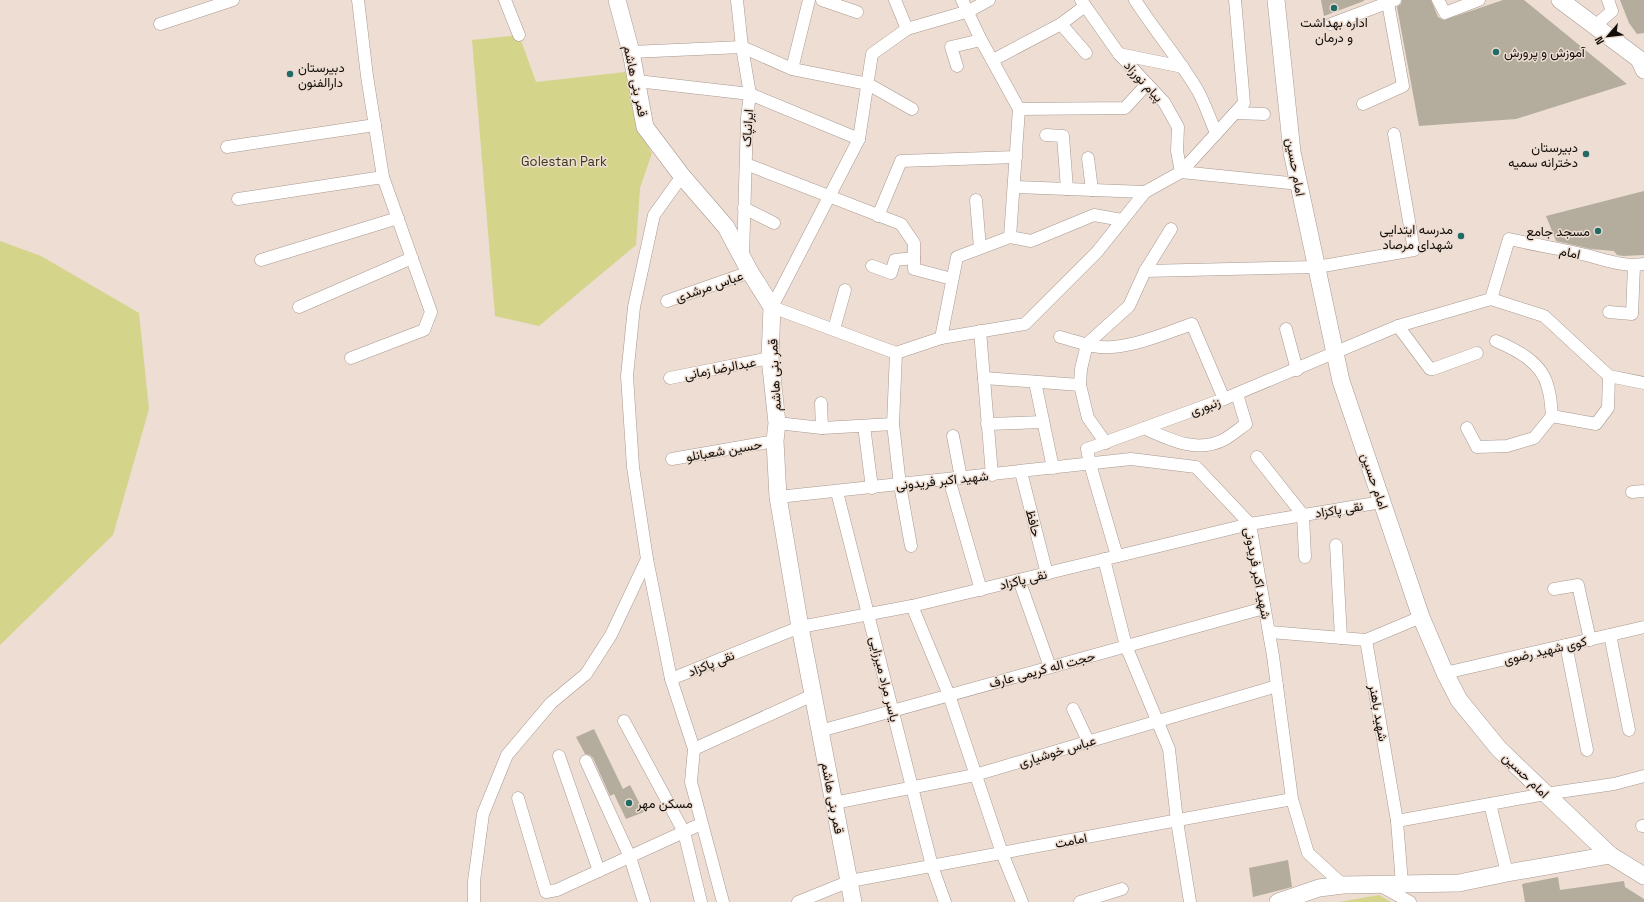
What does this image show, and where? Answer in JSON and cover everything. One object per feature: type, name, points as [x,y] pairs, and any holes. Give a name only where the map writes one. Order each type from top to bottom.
[{"type":"street","points":[[160,24],[233,0]]},
{"type":"street","points":[[351,358],[424,330],[431,312],[383,177],[358,0]]},
{"type":"street","points":[[505,0],[519,35]]},
{"type":"street","name":"قمر بنی هاشم","points":[[617,0],[631,52],[645,127],[682,176],[726,227],[746,265],[772,307],[770,358],[776,423],[775,441],[778,497],[800,627],[853,902]]},
{"type":"street","name":"ایرانپاک","points":[[737,0],[742,47],[750,94],[747,118],[744,208],[746,265]]},
{"type":"street","points":[[792,69],[809,0]]},
{"type":"street","points":[[822,0],[857,12]]},
{"type":"street","points":[[896,0],[907,29]]},
{"type":"street","points":[[962,0],[969,11],[981,40],[1019,109],[1010,237]]},
{"type":"street","points":[[989,0],[969,11],[907,29],[872,54],[859,139],[831,197],[772,307],[896,353],[940,338],[1025,324],[1097,252],[1145,192],[1181,172],[1244,103],[1235,0]]},
{"type":"street","points":[[1134,0],[1158,35],[1183,67],[1198,92],[1216,133]]},
{"type":"street","name":"امام حسین","points":[[1276,0],[1292,152],[1341,381],[1421,617],[1445,673],[1459,700],[1499,749],[1610,855],[1644,876]]},
{"type":"street","points":[[1438,0],[1445,13],[1479,0]]},
{"type":"street","points":[[1560,0],[1639,59],[1644,70]]},
{"type":"street","points":[[1595,26],[1612,11],[1608,0]]},
{"type":"street","points":[[1331,24],[1392,1],[1403,86],[1364,104]]},
{"type":"street","points":[[993,60],[1061,24],[1083,3]]},
{"type":"street","name":"پیام نورزاد","points":[[1083,3],[1119,54],[1164,102],[1178,128],[1177,151],[1181,172]]},
{"type":"street","points":[[1061,24],[1086,52]]},
{"type":"street","points":[[956,66],[950,46],[981,40]]},
{"type":"street","points":[[631,52],[742,47],[792,69],[868,84],[912,108]]},
{"type":"street","points":[[1119,54],[1183,67]]},
{"type":"street","points":[[637,81],[750,94],[859,139]]},
{"type":"street","points":[[1019,109],[1124,108],[1147,84]]},
{"type":"street","points":[[1235,113],[1264,114]]},
{"type":"street","points":[[227,147],[375,125]]},
{"type":"street","points":[[1145,271],[1317,267],[1414,250],[1394,134]]},
{"type":"street","points":[[1046,135],[1063,136],[1066,189]]},
{"type":"street","points":[[878,216],[902,161],[1016,157]]},
{"type":"street","points":[[1088,158],[1092,190]]},
{"type":"street","points":[[746,164],[901,224],[914,243],[914,269],[952,279]]},
{"type":"street","points":[[1181,172],[1299,184]]},
{"type":"street","points":[[682,176],[654,216],[634,307],[627,376],[633,467],[647,558],[671,679],[694,749],[691,782],[723,902]]},
{"type":"street","points":[[238,199],[383,177]]},
{"type":"street","points":[[1014,187],[1145,192]]},
{"type":"street","points":[[976,200],[980,248]]},
{"type":"street","points":[[744,208],[774,223]]},
{"type":"street","points":[[940,338],[957,257],[1010,237],[1031,242],[1094,215],[1122,220]]},
{"type":"street","points":[[261,260],[398,218]]},
{"type":"street","points":[[1106,442],[1088,418],[1080,385],[1081,369],[1087,344],[1129,306],[1145,271],[1171,229]]},
{"type":"street","name":"امام","points":[[1491,299],[1510,240],[1586,255],[1613,263],[1639,265]]},
{"type":"street","points":[[299,307],[412,258]]},
{"type":"street","points":[[872,266],[891,273],[895,260],[914,258]]},
{"type":"street","name":"عباس مرشدی","points":[[667,301],[746,265]]},
{"type":"street","points":[[1609,312],[1632,314],[1639,265]]},
{"type":"street","points":[[834,329],[845,290]]},
{"type":"street","points":[[1491,299],[1544,316],[1609,376],[1644,383]]},
{"type":"street","name":"زنبوری","points":[[1090,464],[1087,449],[1237,394],[1398,326],[1491,299]]},
{"type":"street","points":[[1060,337],[1111,348],[1141,341],[1192,324],[1224,399]]},
{"type":"street","points":[[1398,326],[1430,369],[1433,370],[1477,353]]},
{"type":"street","points":[[1286,329],[1296,370]]},
{"type":"street","points":[[980,331],[992,475]]},
{"type":"street","points":[[1467,428],[1477,447],[1507,446],[1534,438],[1552,416],[1548,386],[1538,367],[1515,349],[1496,341]]},
{"type":"street","points":[[896,353],[893,424],[900,485],[911,546]]},
{"type":"street","name":"عبدالرضا زمانی","points":[[670,378],[770,358]]},
{"type":"street","points":[[1552,416],[1596,424],[1608,408],[1609,376]]},
{"type":"street","points":[[984,378],[1080,385]]},
{"type":"street","points":[[1035,382],[1053,468]]},
{"type":"street","points":[[1144,428],[1174,442],[1202,446],[1224,439],[1246,424],[1237,394]]},
{"type":"street","points":[[821,403],[822,428]]},
{"type":"street","points":[[987,424],[1044,422]]},
{"type":"street","points":[[776,423],[822,428],[893,424]]},
{"type":"street","points":[[864,426],[872,488]]},
{"type":"street","points":[[953,436],[961,478]]},
{"type":"street","name":"حسین شعبانلو","points":[[672,459],[775,441]]},
{"type":"street","points":[[1257,457],[1303,515],[1305,558]]},
{"type":"street","name":"شهید اکبر فریدونی","points":[[778,497],[838,492],[1131,459],[1196,467],[1250,524],[1269,632],[1292,799],[1308,853],[1343,885]]},
{"type":"street","points":[[1090,464],[1117,556]]},
{"type":"street","name":"حافظ","points":[[1020,472],[1047,574]]},
{"type":"street","points":[[949,480],[981,590]]},
{"type":"street","name":"یاسر مراد میرزایی","points":[[838,492],[870,614],[932,866],[945,902]]},
{"type":"street","name":"نقی پاکزاد","points":[[671,679],[800,627],[912,606],[1250,524],[1382,502]]},
{"type":"street","points":[[1336,545],[1342,638]]},
{"type":"street","points":[[474,902],[474,881],[483,814],[507,755],[551,704],[586,674],[611,635],[647,558]]},
{"type":"street","points":[[1104,559],[1126,646],[1169,749],[1177,821],[1190,902]]},
{"type":"street","points":[[1019,580],[1050,667]]},
{"type":"street","points":[[1554,589],[1578,585],[1590,640]]},
{"type":"street","points":[[912,606],[949,695],[1002,853],[1022,902]]},
{"type":"street","name":"حجت اله کریمی عارف","points":[[820,731],[1264,608]]},
{"type":"street","points":[[1269,632],[1366,640],[1421,617]]},
{"type":"street","name":"کوی شهید رضوی","points":[[1445,673],[1644,627]]},
{"type":"street","points":[[1610,635],[1629,730]]},
{"type":"street","name":"شهید باهنر","points":[[1366,640],[1397,821],[1402,884]]},
{"type":"street","points":[[1566,645],[1587,750]]},
{"type":"street","name":"عباس خوشیاری","points":[[834,803],[975,775],[1157,720],[1277,686]]},
{"type":"street","points":[[694,749],[813,695]]},
{"type":"street","points":[[1073,709],[1088,741]]},
{"type":"street","points":[[624,721],[684,832],[701,902]]},
{"type":"street","points":[[559,756],[599,871]]},
{"type":"street","points":[[586,761],[630,857],[644,902]]},
{"type":"street","points":[[1397,821],[1545,794],[1614,784],[1644,776]]},
{"type":"street","points":[[518,798],[546,892],[557,890],[701,824]]},
{"type":"street","name":"امامت","points":[[798,902],[850,881],[1292,799]]},
{"type":"street","points":[[1490,804],[1507,873]]},
{"type":"street","points":[[1278,902],[1319,888],[1343,885],[1459,883],[1610,855]]},
{"type":"street","points":[[1377,884],[1410,902]]},
{"type":"street","points":[[1080,902],[1122,889]]},
{"type":"green space","name":"Golestan Park","points":[[519,35],[536,82],[634,71],[637,129],[652,153],[640,188],[636,245],[539,326],[495,316],[472,40]]},
{"type":"green space","points":[[0,241],[41,256],[139,313],[149,409],[113,535],[0,645]]},
{"type":"green space","points":[[1379,895],[1391,902],[1339,902]]},
{"type":"building","name":"اداره بهداشت و درمان","points":[[1321,0],[1364,0],[1364,1],[1324,16]]},
{"type":"building","name":"آموزش و پرورش","points":[[1402,0],[1431,0],[1438,17],[1444,20],[1503,0],[1524,0],[1627,84],[1516,119],[1419,126],[1397,7],[1401,4]]},
{"type":"building","points":[[1620,0],[1644,0],[1644,33],[1637,34],[1629,23]]},
{"type":"building","name":"مسجد جامع","points":[[1644,191],[1644,255],[1623,256],[1617,255],[1614,251],[1591,249],[1556,241],[1546,216]]},
{"type":"building","points":[[594,729],[623,789],[630,785],[644,812],[626,819],[614,794],[610,796],[593,758],[590,755],[585,754],[576,737]]},
{"type":"building","points":[[1288,860],[1292,887],[1253,897],[1249,868]]},
{"type":"building","points":[[1558,877],[1560,890],[1624,881],[1625,887],[1644,899],[1644,902],[1525,902],[1522,884]]},
{"type":"place","name":"اداره بهداشت و درمان","points":[[1334,8]]},
{"type":"place","name":"آموزش و پرورش","points":[[1496,52]]},
{"type":"place","name":"دبیرستان دارالفنون","points":[[290,74]]},
{"type":"place","name":"دبیرستان دخترانه سمیه","points":[[1586,154]]},
{"type":"place","name":"مسجد جامع","points":[[1598,231]]},
{"type":"place","name":"مدرسه ایتدایی شهدای مرصاد","points":[[1461,236]]},
{"type":"place","name":"مسکن مهر","points":[[629,803]]}]
